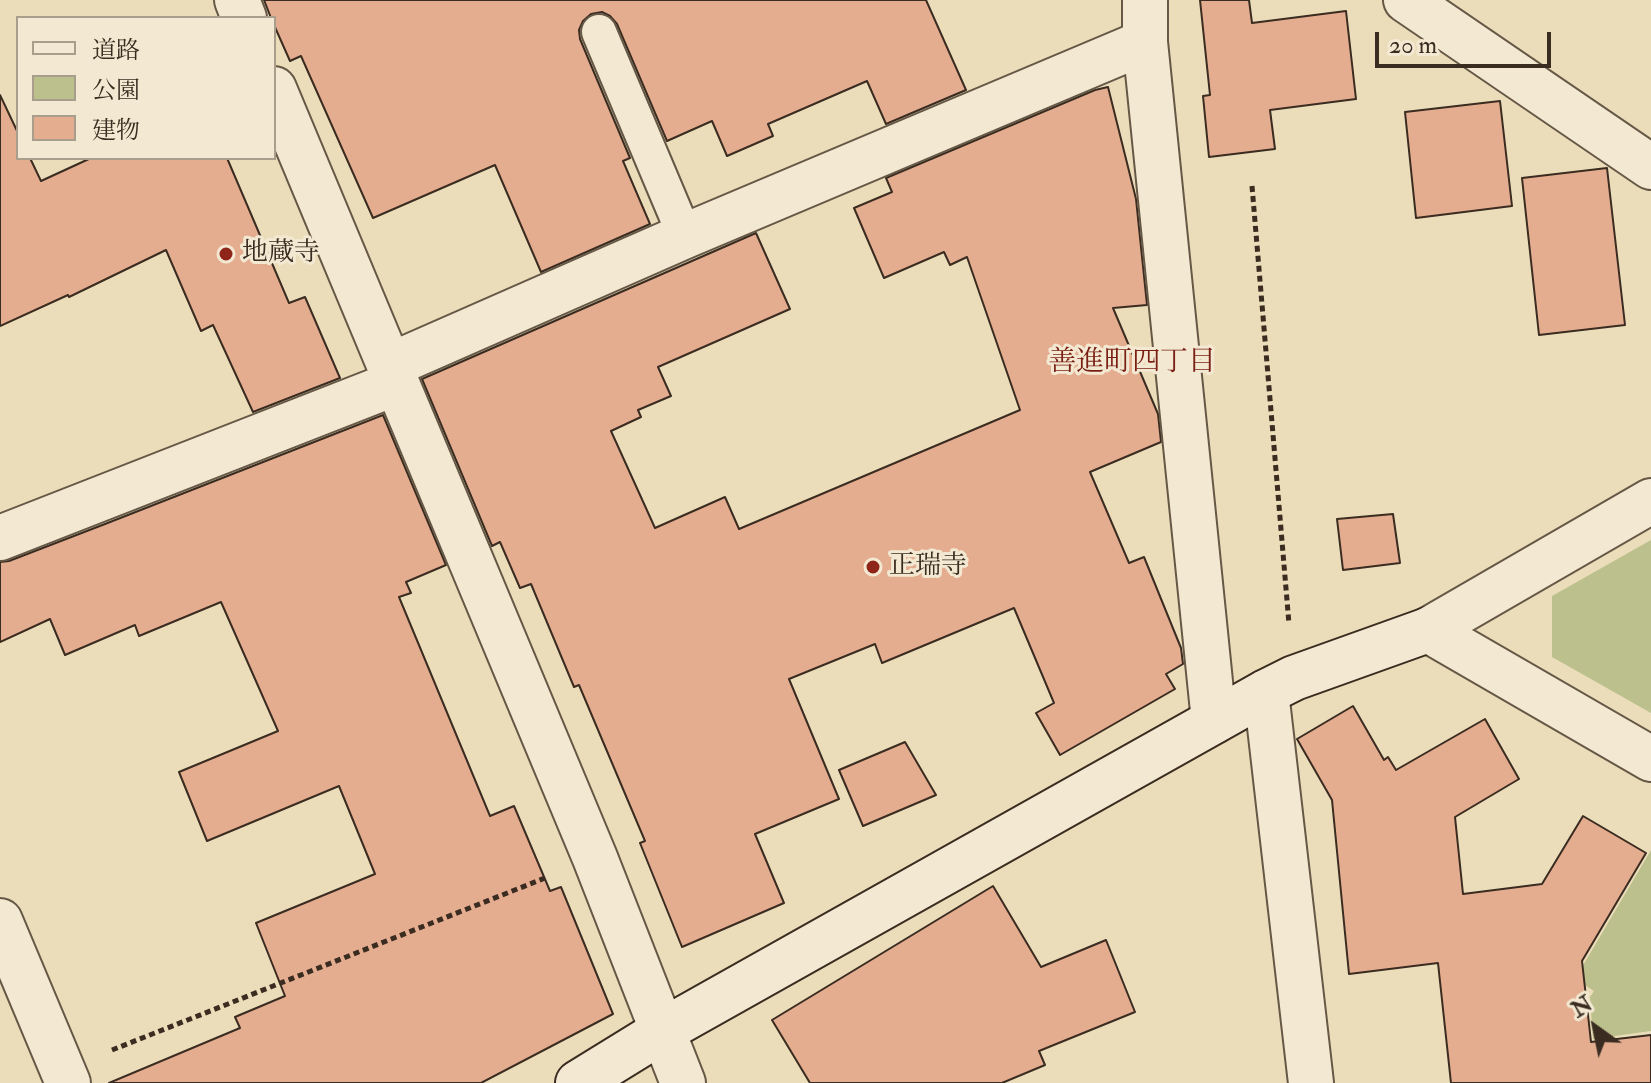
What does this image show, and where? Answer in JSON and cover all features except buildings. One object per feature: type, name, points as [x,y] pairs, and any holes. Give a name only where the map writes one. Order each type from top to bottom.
[{"type":"street","points":[[1406,0],[1651,167]]},
{"type":"street","points":[[0,538],[393,374],[1145,21],[1214,721]]},
{"type":"street","points":[[276,94],[595,858],[683,1083]]},
{"type":"street","points":[[578,1083],[664,1030],[1280,685],[1428,630],[1651,501]]},
{"type":"street","points":[[1428,630],[1651,759]]},
{"type":"street","points":[[1280,685],[1311,1083]]},
{"type":"street","points":[[5,947],[65,1076]]},
{"type":"lane","points":[[599,32],[685,236]]},
{"type":"path","points":[[1252,186],[1280,685]]},
{"type":"path","points":[[65,1076],[595,858]]},
{"type":"green space","points":[[1651,540],[1651,713],[1552,657],[1552,596]]},
{"type":"green space","points":[[1651,850],[1651,1031],[1593,1039],[1590,997],[1594,991],[1575,979]]},
{"type":"place","name":"地蔵寺","points":[[226,254]]},
{"type":"place","name":"正瑞寺","points":[[873,567]]},
{"type":"district","name":"善進町四丁目","points":[[1132,364]]}]
